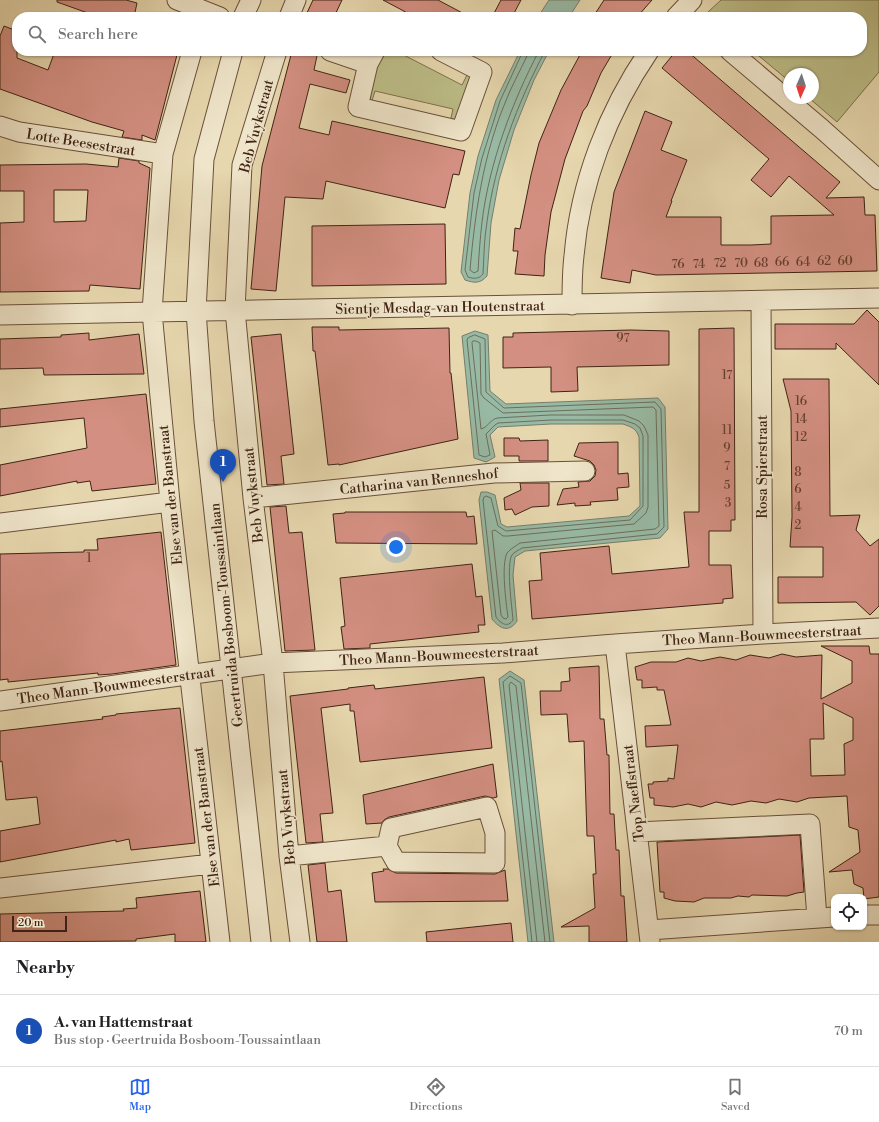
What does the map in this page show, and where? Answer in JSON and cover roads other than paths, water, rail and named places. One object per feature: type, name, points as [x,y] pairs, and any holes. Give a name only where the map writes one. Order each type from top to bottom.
[{"type":"street","points":[[177,0],[208,11]]},
{"type":"street","points":[[245,12],[251,0]]},
{"type":"street","points":[[291,12],[296,0]]},
{"type":"street","name":"Else van der Banstraat","points":[[191,56],[163,154],[152,312],[170,502],[220,942]]},
{"type":"street","name":"Geertruida Bosboom-Toussaintlaan","points":[[232,56],[204,159],[196,311],[204,421],[261,942]]},
{"type":"street","name":"Beb Vuykstraat","points":[[275,56],[242,165],[235,310],[253,498],[273,663],[290,856],[300,942]]},
{"type":"street","points":[[360,56],[372,58],[358,107],[461,131],[482,72],[451,56]]},
{"type":"street","points":[[572,305],[574,256],[577,229],[582,202],[589,178],[598,150],[617,105],[646,56]]},
{"type":"street","points":[[736,56],[822,129],[879,180]]},
{"type":"street","name":"Lotte Beesestraat","points":[[0,126],[19,132],[163,154]]},
{"type":"street","name":"Sientje Mesdag-van Houtenstraat","points":[[0,315],[879,298]]},
{"type":"street","name":"Rosa Spierstraat","points":[[761,301],[763,634]]},
{"type":"street","name":"Catharina van Renneshof","points":[[253,498],[494,473],[585,471]]},
{"type":"street","points":[[0,523],[170,502]]},
{"type":"street","name":"Theo Mann-Bouwmeesterstraat","points":[[0,700],[273,663],[503,654],[615,644],[879,628]]},
{"type":"street","name":"Top Naeffstraat","points":[[615,644],[649,936]]},
{"type":"street","points":[[487,807],[495,833],[495,863],[396,862],[386,846],[392,828],[487,807]]},
{"type":"street","points":[[637,832],[810,824],[825,917],[649,936]]},
{"type":"street","points":[[290,856],[386,846]]},
{"type":"street","points":[[0,888],[212,864]]},
{"type":"street","points":[[867,915],[879,915]]},
{"type":"water","points":[[549,0],[580,0],[572,12],[541,12]]},
{"type":"water","points":[[518,56],[546,56],[534,80],[514,130],[499,180],[491,223],[487,276],[479,282],[471,282],[465,280],[461,272],[470,193],[478,156],[496,100]]},
{"type":"water","points":[[475,331],[488,335],[490,391],[506,404],[658,398],[665,407],[668,529],[660,538],[525,551],[515,557],[513,575],[517,621],[514,625],[508,628],[501,627],[492,619],[479,500],[481,492],[487,492],[495,495],[501,524],[507,527],[629,516],[640,506],[639,437],[635,430],[623,424],[551,424],[498,427],[490,435],[495,457],[486,462],[474,458],[462,336]]},
{"type":"water","points":[[510,671],[524,680],[554,942],[528,942],[499,679]]},
{"type":"place","name":"A. van Hattemstraat","points":[[223,482]]}]
